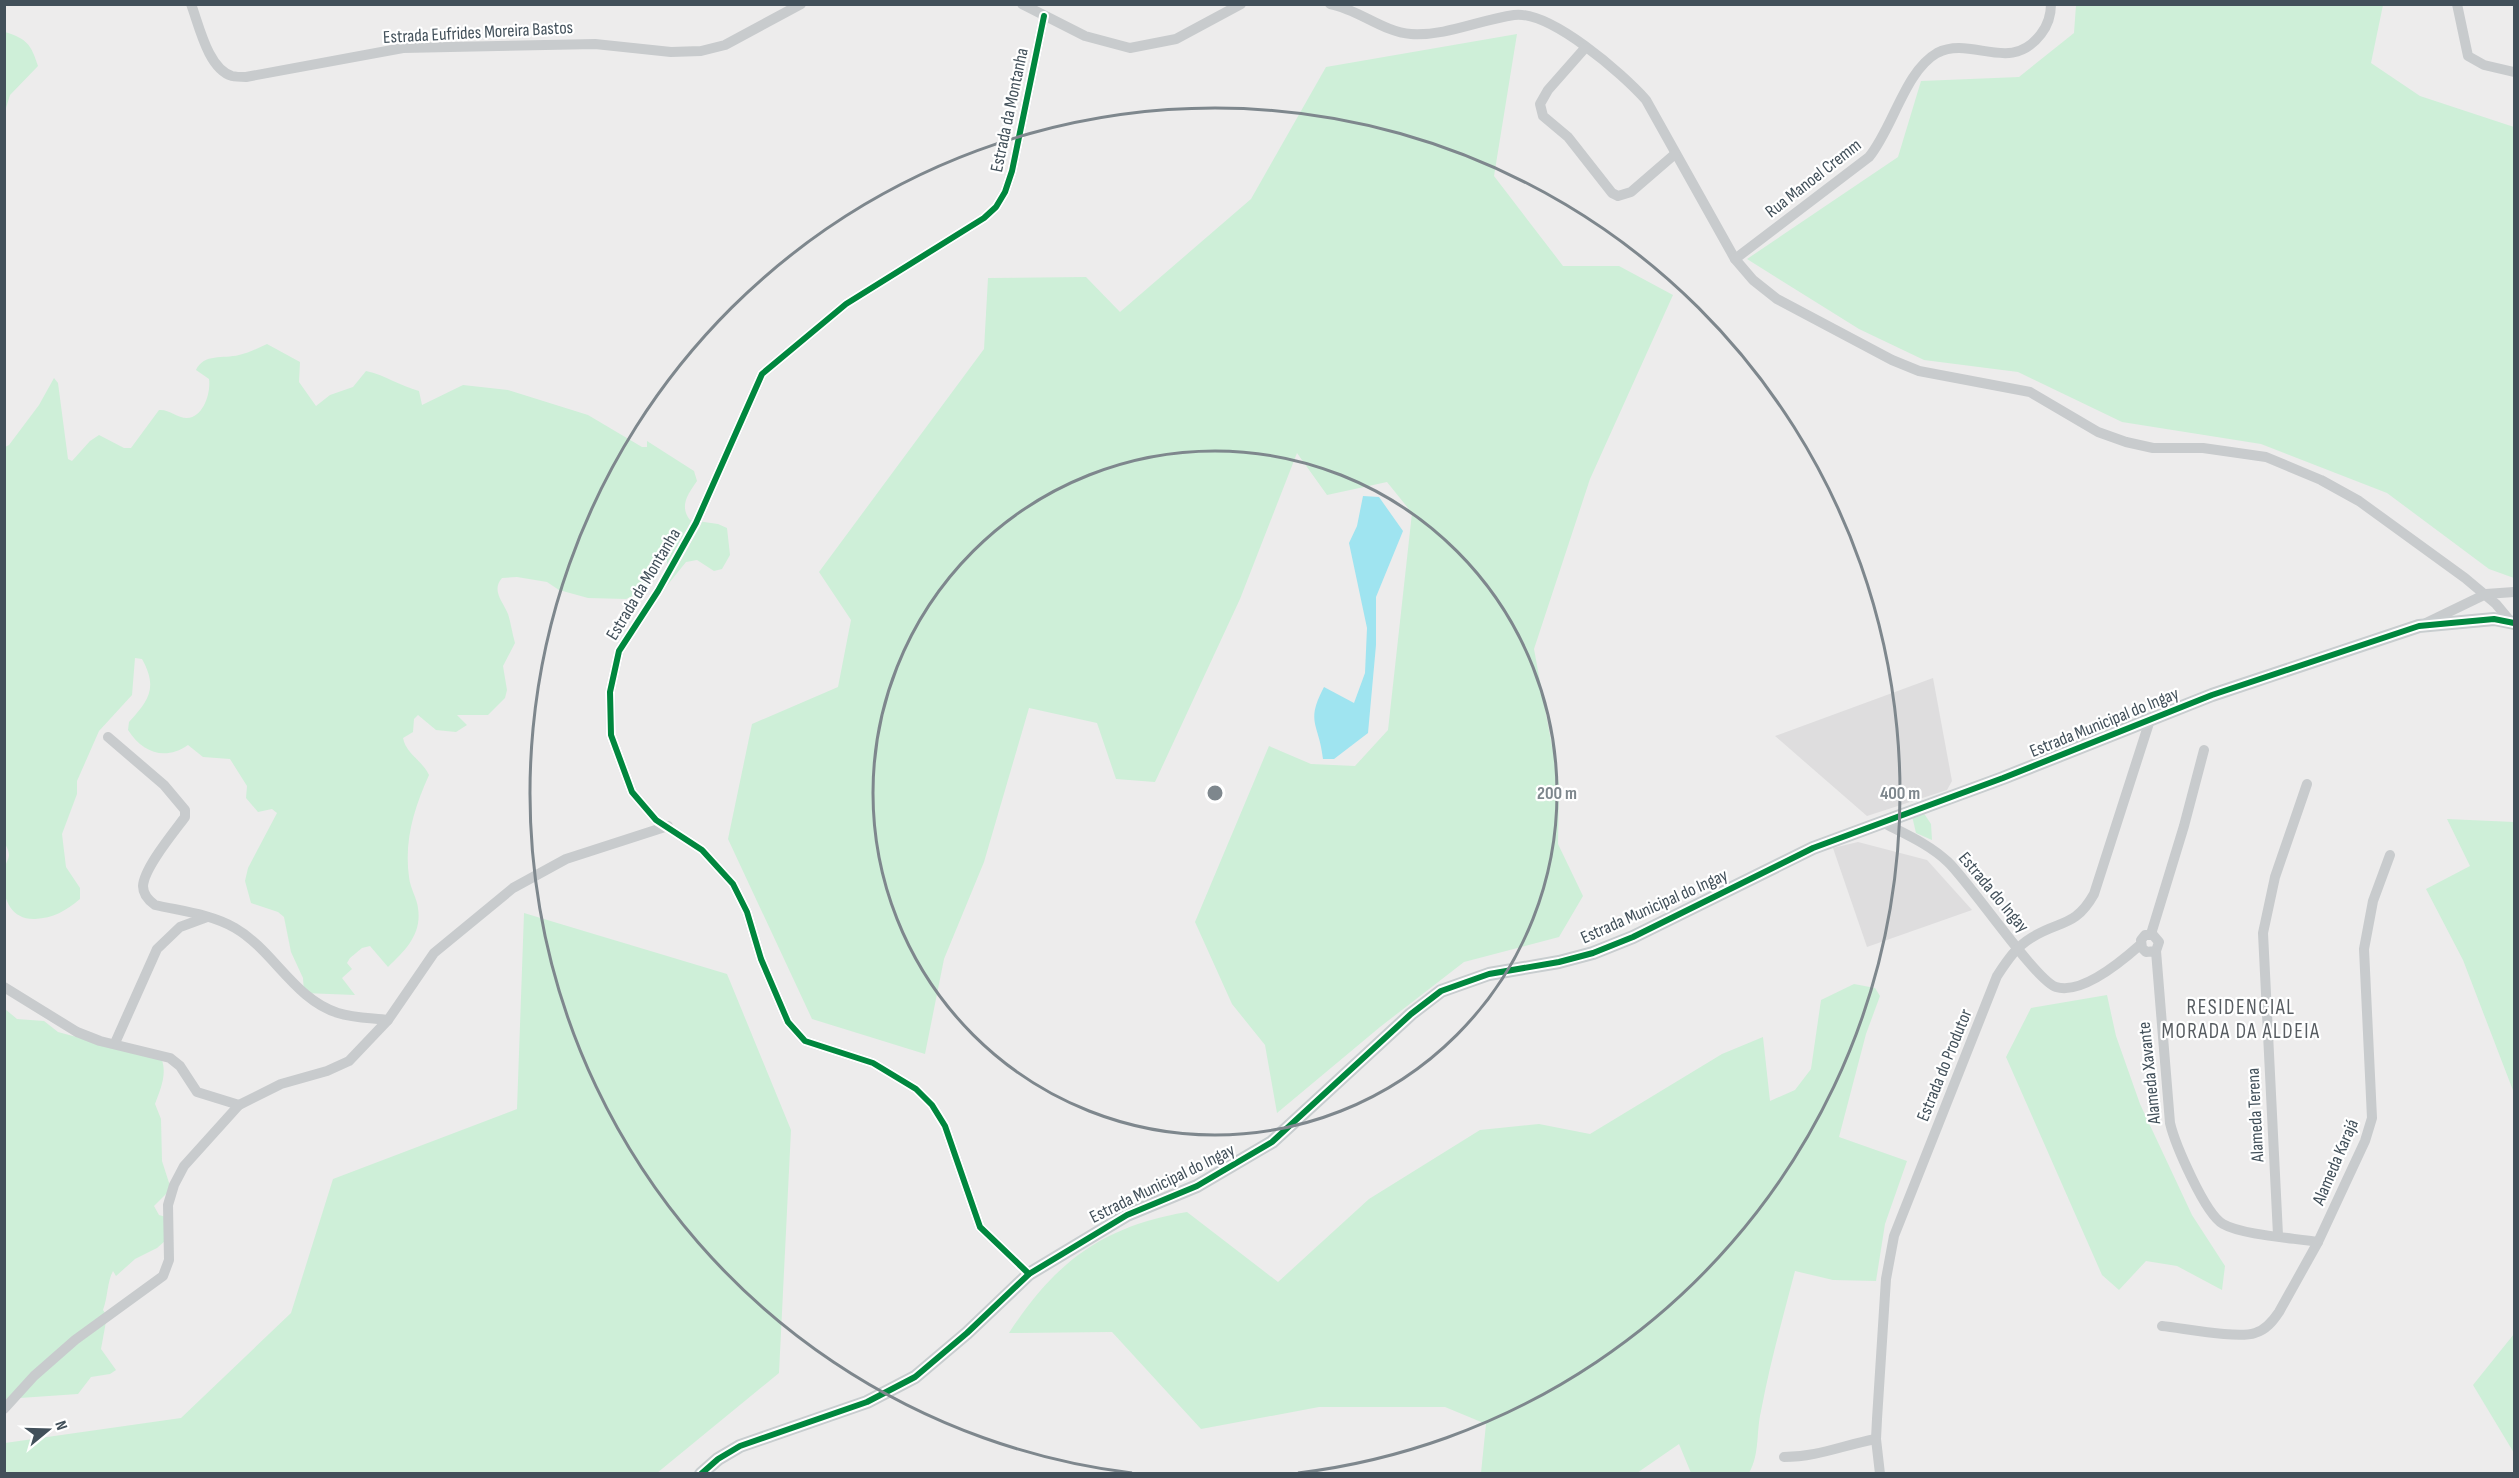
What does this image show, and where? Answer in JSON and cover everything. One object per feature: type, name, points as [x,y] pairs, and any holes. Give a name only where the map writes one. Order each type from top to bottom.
[{"type":"street","name":"Estrada Eufrides Moreira Bastos","points":[[191,4],[212,58],[222,70],[232,76],[246,77],[403,48],[595,44],[671,52],[701,51],[725,45],[801,4]]},
{"type":"street","points":[[1022,4],[1085,36],[1130,48],[1176,39],[1241,4]]},
{"type":"street","points":[[1330,4],[1350,7],[1408,34],[1431,34],[1515,15],[1538,18],[1585,48],[1629,81],[1646,100],[1735,259],[1753,280],[1778,299],[1892,360],[1919,371],[2030,392],[2098,432],[2126,442],[2153,448],[2203,448],[2266,457],[2321,480],[2384,518],[2486,594],[2513,622]]},
{"type":"street","name":"Rua Manoel Cremm","points":[[1735,259],[1869,157],[1880,144],[1916,73],[1937,53],[1964,48],[1992,54],[2022,50],[2034,43],[2046,27],[2051,4]]},
{"type":"street","points":[[2457,4],[2468,56],[2484,65],[2514,72]]},
{"type":"street","name":"Estrada da Montanha","points":[[1029,1274],[980,1227],[945,1126],[932,1105],[916,1089],[881,1067],[815,1046],[798,1035],[780,1007],[747,912],[733,884],[702,850],[644,809],[632,792],[611,735],[610,692],[619,651],[658,591],[696,523],[762,374],[846,303],[963,233],[996,207],[1005,192],[1012,171],[1044,16]]},
{"type":"street","points":[[1585,48],[1548,90],[1540,104],[1543,116],[1568,137],[1612,193],[1618,196],[1631,192],[1675,154]]},
{"type":"street","name":"Estrada Municipal do Ingay","points":[[701,1473],[718,1459],[740,1446],[867,1402],[899,1387],[932,1364],[1029,1274],[1116,1221],[1197,1186],[1272,1142],[1411,1014],[1442,991],[1489,974],[1559,963],[1593,953],[1633,937],[1813,848],[2002,778],[2212,695],[2419,626],[2486,594],[2514,592]]},
{"type":"street","name":"Estrada Municipal do Ingay","points":[[2419,626],[2494,619],[2513,622]]},
{"type":"street","name":"Estrada do Produtor","points":[[1880,1473],[1876,1439],[1886,1278],[1894,1236],[1993,986],[2004,964],[2018,947],[2038,934],[2072,920],[2085,910],[2094,894],[2150,720]]},
{"type":"street","points":[[108,737],[164,785],[185,810],[185,817],[145,879],[145,895],[155,905],[207,917],[234,927],[250,938],[309,997],[323,1006],[338,1013],[388,1020]]},
{"type":"street","points":[[2151,934],[2184,826],[2204,750]]},
{"type":"street","name":"Alameda Terena","points":[[2278,1235],[2263,933],[2275,877],[2307,784]]},
{"type":"street","name":"Estrada do Ingay","points":[[1882,822],[1925,843],[1948,862],[2049,984],[2062,988],[2097,977],[2140,945]]},
{"type":"street","points":[[4,1409],[34,1376],[75,1340],[163,1276],[169,1260],[168,1205],[174,1185],[184,1166],[239,1105],[281,1084],[327,1071],[349,1061],[388,1020],[434,952],[513,888],[566,859],[668,826]]},
{"type":"street","name":"Alameda Karajá","points":[[2162,1326],[2241,1335],[2258,1332],[2273,1321],[2279,1312],[2318,1242],[2365,1141],[2372,1118],[2364,949],[2373,902],[2390,855]]},
{"type":"street","points":[[115,1043],[157,949],[180,927],[207,917]]},
{"type":"street","points":[[2151,934],[2156,936],[2159,942],[2156,951],[2146,952],[2140,945],[2143,937],[2151,934]]},
{"type":"street","name":"Alameda Xavante","points":[[2156,951],[2167,1104],[2178,1147],[2210,1212],[2217,1220],[2240,1230],[2318,1242]]},
{"type":"street","points":[[4,987],[77,1032],[100,1041],[171,1058],[180,1066],[197,1092],[239,1105]]},
{"type":"street","points":[[1784,1457],[1818,1455],[1851,1443],[1876,1439]]},
{"type":"shaded area","points":[[1933,678],[1952,781],[1947,790],[1867,816],[1775,736]]},
{"type":"shaded area","points":[[1858,842],[1927,860],[1972,910],[1867,947],[1833,848]]},
{"type":"green space","points":[[2076,5],[2383,5],[2371,63],[2420,96],[2514,127],[2514,578],[2489,569],[2387,493],[2261,444],[2122,422],[2018,372],[1924,360],[1859,329],[1747,259],[1898,157],[1921,81],[2019,77],[2074,33]]},
{"type":"green space","points":[[5,32],[27,43],[38,66],[10,95],[5,111]]},
{"type":"green space","points":[[1517,34],[1494,176],[1563,266],[1619,266],[1673,295],[1590,479],[1534,649],[1559,784],[1558,844],[1583,896],[1559,937],[1464,962],[1380,1027],[1277,1113],[1265,1045],[1232,1004],[1195,922],[1269,746],[1311,764],[1355,766],[1388,730],[1412,513],[1387,482],[1327,495],[1297,453],[1240,599],[1155,782],[1116,779],[1097,723],[1029,708],[984,862],[944,959],[925,1054],[812,1019],[728,839],[752,724],[838,687],[851,620],[819,572],[984,349],[988,278],[1086,277],[1120,312],[1251,199],[1326,67]]},
{"type":"green space","points":[[267,344],[300,362],[299,382],[316,406],[330,395],[353,387],[366,371],[419,391],[422,405],[463,385],[508,390],[588,415],[642,447],[647,447],[647,441],[694,471],[697,481],[686,500],[687,515],[690,520],[718,524],[727,528],[730,555],[722,569],[714,571],[697,560],[686,562],[644,614],[667,564],[667,555],[644,591],[626,599],[588,598],[559,590],[547,582],[517,577],[502,578],[498,592],[508,614],[515,643],[503,666],[507,690],[505,698],[488,715],[457,715],[467,725],[456,732],[436,730],[418,715],[414,719],[413,732],[403,738],[407,748],[429,775],[415,812],[408,851],[410,881],[418,908],[418,926],[406,948],[388,967],[370,946],[362,948],[350,958],[347,963],[352,969],[342,978],[355,995],[304,993],[303,978],[291,952],[284,917],[278,912],[251,903],[245,881],[248,868],[277,813],[272,809],[258,812],[246,798],[247,786],[230,759],[203,757],[188,745],[171,753],[155,752],[140,744],[128,730],[129,722],[142,707],[149,693],[150,678],[142,659],[135,658],[132,695],[99,731],[77,781],[77,794],[62,834],[66,867],[80,888],[80,899],[53,915],[35,919],[18,915],[5,895],[5,866],[9,855],[4,842],[5,447],[9,445],[39,405],[54,378],[58,383],[68,459],[72,461],[90,441],[99,435],[124,448],[131,448],[159,410],[187,418],[193,417],[202,409],[209,390],[209,379],[196,370],[204,361],[243,354]]},
{"type":"green space","points":[[1923,812],[1931,824],[1932,840],[1916,833],[1912,816]]},
{"type":"green space","points":[[2447,819],[2514,822],[2514,1093],[2463,960],[2426,889],[2470,866]]},
{"type":"green space","points":[[524,913],[727,974],[791,1130],[779,1373],[657,1473],[5,1473],[5,1443],[181,1418],[291,1313],[333,1179],[517,1109]]},
{"type":"green space","points":[[1854,984],[1875,988],[1880,996],[1866,1034],[1839,1137],[1907,1161],[1885,1224],[1876,1281],[1833,1280],[1795,1271],[1768,1375],[1755,1458],[1749,1473],[1691,1473],[1679,1444],[1637,1473],[1481,1473],[1486,1424],[1445,1407],[1319,1407],[1201,1429],[1112,1332],[1009,1333],[1044,1286],[1063,1267],[1106,1238],[1157,1218],[1187,1212],[1278,1282],[1369,1199],[1480,1130],[1539,1124],[1590,1134],[1722,1054],[1763,1037],[1770,1101],[1795,1090],[1811,1069],[1821,1000]]},
{"type":"green space","points":[[2107,995],[2116,1036],[2140,1104],[2192,1215],[2225,1266],[2222,1290],[2177,1266],[2146,1261],[2119,1290],[2102,1275],[2006,1057],[2031,1008]]},
{"type":"green space","points":[[5,1009],[17,1019],[44,1021],[58,1032],[162,1060],[164,1072],[155,1104],[161,1119],[162,1161],[171,1189],[154,1206],[159,1215],[166,1217],[166,1240],[157,1248],[135,1259],[116,1276],[113,1271],[103,1310],[107,1316],[101,1349],[116,1370],[110,1374],[91,1377],[78,1394],[5,1399]]},
{"type":"green space","points":[[2514,1334],[2514,1453],[2473,1385]]},
{"type":"water","points":[[1363,496],[1379,497],[1403,531],[1376,597],[1376,645],[1368,733],[1334,759],[1323,759],[1314,716],[1318,699],[1324,687],[1354,703],[1365,673],[1367,628],[1349,543],[1357,526]]},
{"type":"cycle path","points":[[1029,1274],[980,1227],[945,1126],[932,1105],[916,1089],[873,1063],[805,1041],[788,1022],[761,959],[747,912],[733,884],[702,850],[656,820],[632,792],[611,735],[610,692],[619,651],[658,591],[696,523],[762,374],[846,304],[984,218],[996,207],[1005,192],[1012,171],[1044,16]]},
{"type":"cycle path","points":[[701,1474],[718,1459],[740,1446],[867,1402],[915,1377],[967,1333],[1029,1274],[1127,1215],[1197,1186],[1272,1142],[1411,1014],[1441,991],[1489,974],[1559,962],[1593,953],[1633,937],[1813,848],[2003,778],[2212,695],[2419,626],[2494,619],[2514,623]]},
{"type":"district","name":"RESIDENCIAL MORADA DA ALDEIA","points":[[2241,1019]]}]
